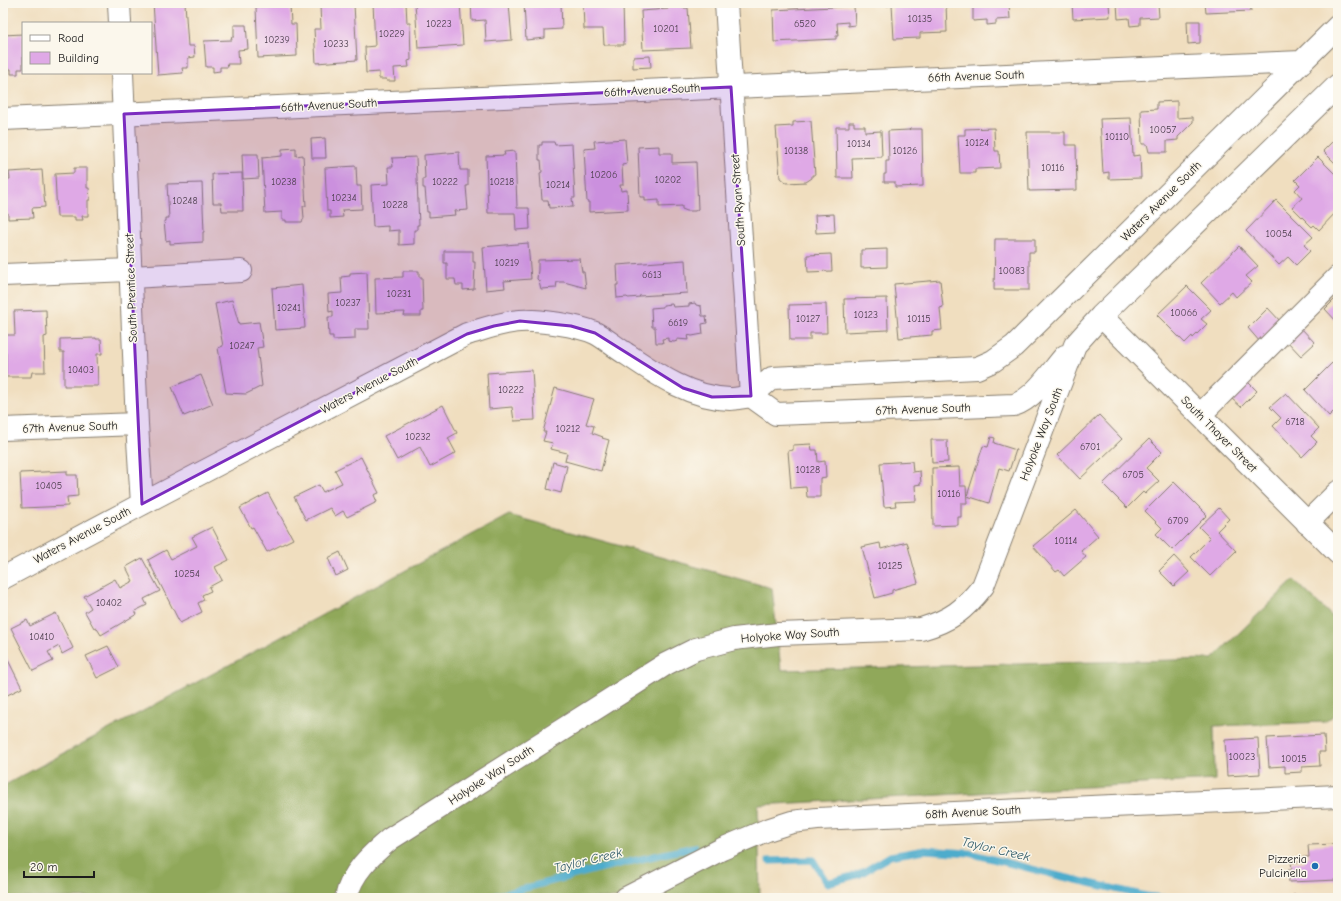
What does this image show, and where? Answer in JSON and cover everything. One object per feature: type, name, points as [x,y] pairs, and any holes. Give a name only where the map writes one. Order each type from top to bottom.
[{"type":"street","points":[[119,3],[120,22]]},
{"type":"street","name":"South Ryan Street","points":[[726,3],[751,396]]},
{"type":"street","name":"Waters Avenue South","points":[[3,578],[467,334],[507,323],[520,321],[546,322],[571,326],[589,331],[654,373],[683,388],[712,397],[730,399],[751,396],[772,378],[977,368],[993,361],[1014,346],[1338,26]]},
{"type":"street","name":"66th Avenue South","points":[[3,119],[1302,62]]},
{"type":"street","name":"South Prentice Street","points":[[122,74],[137,424],[142,504]]},
{"type":"street","points":[[1101,316],[1338,86]]},
{"type":"street","points":[[3,275],[241,271]]},
{"type":"street","points":[[1200,415],[1338,277]]},
{"type":"street","name":"Holyoke Way South","points":[[346,898],[347,892],[358,871],[373,854],[390,840],[666,664],[696,649],[734,640],[778,634],[921,629],[938,624],[957,614],[971,602],[984,586],[1075,345],[1101,316]]},
{"type":"street","name":"South Thayer Street","points":[[1101,316],[1338,553]]},
{"type":"street","name":"67th Avenue South","points":[[751,396],[776,414],[1014,405],[1029,398],[1075,345]]},
{"type":"street","name":"67th Avenue South","points":[[3,430],[137,424]]},
{"type":"street","points":[[1307,523],[1338,492]]},
{"type":"street","name":"68th Avenue South","points":[[626,898],[722,849],[767,830],[792,822],[817,819],[1338,796]]},
{"type":"highlighted area","points":[[731,87],[751,396],[712,397],[683,388],[595,333],[571,326],[520,321],[494,326],[467,334],[142,504],[124,114]]},
{"type":"green space","points":[[509,515],[772,588],[781,670],[1212,659],[1294,580],[1338,622],[1338,712],[1325,722],[1214,726],[1215,780],[758,805],[760,898],[3,898],[3,786]]},
{"type":"building","points":[[153,3],[185,3],[188,46],[194,46],[195,57],[188,58],[188,68],[182,68],[183,73],[158,75]]},
{"type":"building","points":[[373,3],[406,3],[407,23],[410,23],[411,60],[408,61],[409,67],[394,68],[395,81],[379,79],[379,72],[366,73],[365,47],[375,46]]},
{"type":"building","points":[[415,3],[460,3],[463,45],[418,48]]},
{"type":"building","points":[[471,3],[509,3],[512,40],[486,42],[485,20],[472,21]]},
{"type":"building","points":[[524,3],[561,3],[562,29],[545,30],[545,38],[526,40]]},
{"type":"building","points":[[583,3],[623,3],[624,45],[604,45],[603,29],[584,29]]},
{"type":"building","points":[[668,3],[681,3],[682,8],[688,8],[691,48],[643,50],[641,11],[668,9]]},
{"type":"building","points":[[887,3],[946,3],[947,32],[920,33],[920,38],[894,39],[892,5],[887,6]]},
{"type":"building","points":[[973,3],[1009,3],[1010,19],[996,20],[996,24],[987,25],[987,20],[973,21]]},
{"type":"building","points":[[1072,3],[1109,3],[1110,17],[1073,19]]},
{"type":"building","points":[[1117,3],[1158,3],[1159,17],[1140,18],[1140,25],[1130,26],[1129,18],[1118,19]]},
{"type":"building","points":[[1205,3],[1250,3],[1251,11],[1206,13]]},
{"type":"building","points":[[354,4],[357,60],[316,63],[314,29],[321,29],[320,6]]},
{"type":"building","points":[[290,5],[291,24],[296,24],[297,56],[258,58],[256,7]]},
{"type":"building","points":[[854,6],[855,25],[848,26],[848,22],[837,23],[838,36],[836,36],[836,39],[774,42],[773,10]]},
{"type":"building","points":[[1187,21],[1200,21],[1200,43],[1188,44]]},
{"type":"building","points":[[234,25],[246,25],[248,49],[238,50],[239,64],[227,64],[228,67],[220,67],[220,71],[213,72],[213,67],[206,67],[204,41],[232,40],[231,37],[234,37]]},
{"type":"building","points":[[22,34],[22,69],[18,69],[18,74],[11,74],[11,69],[3,69],[3,35]]},
{"type":"building","points":[[650,56],[651,67],[633,68],[633,57]]},
{"type":"building","points":[[1177,101],[1177,118],[1193,117],[1193,122],[1178,137],[1178,140],[1167,141],[1167,152],[1149,152],[1147,144],[1142,144],[1141,110],[1157,109],[1157,102]]},
{"type":"building","points":[[1131,118],[1133,156],[1140,155],[1141,178],[1109,179],[1109,172],[1103,173],[1100,119]]},
{"type":"building","points":[[811,121],[815,175],[812,175],[812,178],[806,182],[786,183],[780,178],[776,127],[793,126],[793,122]]},
{"type":"building","points":[[849,122],[854,122],[854,126],[865,126],[865,132],[881,131],[882,157],[852,158],[853,178],[837,178],[836,127],[849,127]]},
{"type":"building","points":[[994,128],[995,151],[999,151],[1000,168],[975,169],[975,173],[960,173],[958,135],[965,135],[965,129]]},
{"type":"building","points":[[922,129],[923,186],[895,187],[895,182],[884,182],[884,174],[886,174],[886,161],[889,161],[888,131]]},
{"type":"building","points":[[1027,132],[1065,132],[1065,145],[1076,145],[1077,190],[1029,191]]},
{"type":"building","points":[[1338,136],[1338,166],[1323,151]]},
{"type":"building","points":[[325,138],[326,158],[312,158],[311,139]]},
{"type":"building","points":[[625,139],[627,164],[622,165],[623,185],[620,185],[621,191],[627,190],[628,210],[589,212],[589,202],[587,202],[584,149],[595,148],[594,141]]},
{"type":"building","points":[[542,142],[554,142],[555,145],[572,144],[575,198],[572,198],[573,207],[549,208],[548,200],[542,200],[540,173],[542,172],[541,160],[539,160],[539,145],[542,145]]},
{"type":"building","points":[[659,146],[659,153],[672,153],[672,163],[696,162],[698,209],[695,211],[687,211],[682,209],[682,206],[659,207],[659,200],[645,201],[645,197],[640,197],[638,147]]},
{"type":"building","points":[[296,148],[296,156],[303,155],[306,206],[303,206],[304,218],[302,222],[286,222],[286,220],[282,220],[282,212],[265,213],[262,158],[282,156],[282,149]]},
{"type":"building","points":[[515,151],[517,208],[529,208],[530,229],[516,230],[515,213],[488,213],[486,156],[505,155],[504,152]]},
{"type":"building","points":[[459,152],[460,170],[468,170],[468,186],[466,186],[468,210],[454,211],[455,215],[429,217],[429,212],[427,212],[425,188],[423,188],[423,179],[425,179],[424,155]]},
{"type":"building","points":[[242,154],[258,154],[259,178],[243,179]]},
{"type":"building","points":[[416,157],[419,225],[417,225],[417,230],[414,230],[414,244],[399,245],[399,230],[388,231],[388,226],[373,227],[371,185],[389,184],[388,167],[393,167],[392,158]]},
{"type":"building","points":[[1318,157],[1338,177],[1338,210],[1319,230],[1314,225],[1312,227],[1292,207],[1302,198],[1295,190],[1300,185],[1295,180]]},
{"type":"building","points":[[356,166],[357,186],[361,186],[362,209],[342,210],[343,217],[330,218],[330,211],[327,211],[325,168]]},
{"type":"building","points":[[74,168],[87,168],[87,188],[89,188],[90,200],[88,200],[88,216],[82,216],[83,220],[75,220],[75,217],[57,217],[55,174],[74,173]]},
{"type":"building","points":[[42,170],[45,207],[32,208],[33,218],[8,219],[8,213],[3,213],[3,179],[10,179],[9,172]]},
{"type":"building","points":[[242,173],[243,211],[222,211],[221,203],[213,203],[212,174]]},
{"type":"building","points":[[202,183],[203,242],[170,244],[170,240],[166,241],[164,221],[166,221],[166,218],[169,218],[167,184]]},
{"type":"building","points":[[1276,200],[1313,237],[1304,245],[1310,251],[1296,265],[1288,257],[1279,265],[1246,231]]},
{"type":"building","points":[[834,214],[835,232],[816,233],[815,215]]},
{"type":"building","points":[[995,239],[1035,239],[1035,252],[1029,252],[1029,290],[994,290]]},
{"type":"building","points":[[528,243],[531,279],[504,281],[505,288],[486,290],[483,247]]},
{"type":"building","points":[[1239,246],[1258,266],[1246,276],[1252,282],[1236,297],[1232,292],[1220,303],[1201,283]]},
{"type":"building","points":[[887,249],[887,267],[861,268],[861,250]]},
{"type":"building","points":[[444,251],[473,251],[473,262],[475,262],[474,289],[463,290],[463,285],[456,285],[455,279],[447,279],[447,263],[444,263]]},
{"type":"building","points":[[831,254],[832,271],[808,272],[807,255]]},
{"type":"building","points":[[580,259],[582,272],[584,272],[586,288],[564,282],[557,282],[556,288],[541,289],[537,279],[538,260]]},
{"type":"building","points":[[685,260],[687,293],[617,298],[617,265]]},
{"type":"building","points":[[403,271],[419,271],[419,277],[422,277],[423,311],[421,311],[421,316],[404,316],[405,312],[376,313],[375,278],[403,277]]},
{"type":"building","points":[[367,272],[369,329],[355,329],[355,339],[333,340],[333,336],[329,336],[328,317],[333,317],[333,311],[329,312],[328,294],[342,293],[341,277],[350,276],[350,273]]},
{"type":"building","points":[[940,280],[943,307],[940,308],[942,330],[932,331],[932,335],[899,338],[894,284]]},
{"type":"building","points":[[302,285],[305,328],[275,330],[272,288]]},
{"type":"building","points":[[1187,286],[1211,310],[1201,319],[1207,324],[1193,338],[1192,336],[1185,343],[1157,315]]},
{"type":"building","points":[[1338,296],[1338,323],[1325,309]]},
{"type":"building","points":[[887,298],[888,330],[845,332],[844,299]]},
{"type":"building","points":[[232,300],[239,324],[259,322],[263,347],[257,348],[262,386],[246,394],[226,393],[218,348],[223,346],[215,304]]},
{"type":"building","points":[[695,303],[696,305],[701,306],[702,316],[706,316],[707,323],[702,324],[703,334],[692,336],[688,335],[689,340],[677,339],[677,341],[674,342],[668,341],[668,338],[662,339],[663,343],[656,343],[655,327],[652,327],[651,308],[663,307],[663,305],[672,304],[673,307],[689,306],[689,304]]},
{"type":"building","points":[[826,304],[827,333],[810,333],[810,340],[790,340],[789,305]]},
{"type":"building","points":[[1268,308],[1281,322],[1260,342],[1248,328]]},
{"type":"building","points":[[46,310],[47,336],[44,337],[45,372],[32,372],[31,377],[6,377],[6,353],[3,353],[3,335],[15,335],[14,311]]},
{"type":"building","points":[[1300,327],[1315,343],[1301,356],[1286,340]]},
{"type":"building","points":[[60,339],[101,339],[102,354],[97,354],[98,386],[64,386],[64,352],[60,352]]},
{"type":"building","points":[[1332,363],[1338,369],[1338,416],[1333,412],[1329,416],[1305,390]]},
{"type":"building","points":[[532,370],[535,420],[514,421],[512,407],[489,409],[487,373]]},
{"type":"building","points":[[201,375],[213,404],[184,416],[172,387]]},
{"type":"building","points":[[1247,381],[1257,391],[1241,407],[1231,398]]},
{"type":"building","points":[[555,388],[594,399],[586,424],[594,426],[592,433],[609,440],[601,471],[565,461],[567,453],[551,449],[553,443],[543,441],[546,432],[543,432]]},
{"type":"building","points":[[1286,393],[1319,428],[1311,436],[1317,442],[1302,457],[1273,426],[1281,418],[1270,407]]},
{"type":"building","points":[[443,405],[457,433],[448,438],[456,453],[430,467],[420,447],[397,460],[384,436]]},
{"type":"building","points":[[1099,415],[1122,439],[1080,479],[1057,455]]},
{"type":"building","points":[[991,437],[995,438],[994,443],[1016,450],[1009,471],[999,468],[989,503],[967,496],[983,446],[988,447]]},
{"type":"building","points":[[1149,439],[1162,452],[1146,468],[1159,481],[1145,494],[1143,492],[1127,508],[1103,484]]},
{"type":"building","points":[[931,440],[947,440],[948,462],[932,463]]},
{"type":"building","points":[[811,444],[812,450],[817,450],[818,462],[825,461],[826,477],[820,478],[820,497],[807,497],[806,487],[791,488],[788,451],[793,450],[793,445]]},
{"type":"building","points":[[361,457],[379,493],[374,495],[377,502],[347,517],[343,511],[335,516],[330,508],[306,520],[294,497],[319,485],[323,492],[342,483],[335,470]]},
{"type":"building","points":[[912,461],[913,472],[920,471],[921,484],[915,485],[916,501],[895,502],[896,506],[884,507],[880,463]]},
{"type":"building","points":[[553,462],[567,466],[561,493],[547,489]]},
{"type":"building","points":[[959,467],[960,486],[966,486],[967,503],[961,503],[961,517],[958,517],[958,525],[933,526],[932,468]]},
{"type":"building","points":[[67,471],[67,475],[77,475],[78,496],[67,497],[68,506],[22,508],[20,473]]},
{"type":"building","points":[[1174,482],[1207,515],[1172,550],[1156,534],[1162,528],[1145,511]]},
{"type":"building","points":[[268,493],[293,539],[267,552],[240,508]]},
{"type":"building","points":[[1219,508],[1229,519],[1217,531],[1236,551],[1210,576],[1191,557],[1210,538],[1199,527]]},
{"type":"building","points":[[1076,510],[1098,536],[1081,551],[1086,557],[1064,576],[1059,570],[1056,572],[1033,546]]},
{"type":"building","points":[[212,527],[229,560],[215,567],[222,580],[209,587],[211,591],[202,595],[204,600],[198,603],[202,612],[180,623],[148,560],[166,550],[171,559],[197,546],[192,537]]},
{"type":"building","points":[[907,542],[918,583],[892,590],[892,593],[875,598],[862,547],[880,543],[881,549]]},
{"type":"building","points":[[340,552],[348,570],[336,576],[328,558]]},
{"type":"building","points":[[1174,556],[1189,572],[1174,586],[1159,571]]},
{"type":"building","points":[[142,558],[160,591],[144,599],[147,605],[135,611],[137,614],[101,635],[96,627],[94,628],[85,612],[91,608],[84,596],[115,579],[120,588],[133,581],[126,567]]},
{"type":"building","points":[[56,613],[73,648],[62,654],[59,646],[48,652],[53,661],[33,671],[11,628],[27,620],[30,626]]},
{"type":"building","points":[[108,646],[119,667],[97,678],[86,656]]},
{"type":"building","points":[[3,650],[22,688],[3,697]]},
{"type":"building","points":[[1324,735],[1325,752],[1319,752],[1320,766],[1302,767],[1302,772],[1285,773],[1285,766],[1269,767],[1267,738]]},
{"type":"building","points":[[1258,738],[1260,774],[1227,776],[1225,740]]},
{"type":"building","name":"Pizzeria Pulcinella","points":[[1338,844],[1338,880],[1289,882],[1288,869],[1292,869],[1291,862],[1304,862],[1303,857],[1309,857],[1308,845]]},
{"type":"building","points":[[1314,894],[1314,898],[1293,898],[1293,895]]},
{"type":"waterway","name":"Taylor Creek","points":[[488,898],[598,869],[694,847]]},
{"type":"waterway","name":"Taylor Creek","points":[[769,861],[813,860],[827,883],[860,874],[890,856],[925,850],[969,853],[1059,876],[1146,896],[1164,898]]},
{"type":"place","name":"Pizzeria Pulcinella","points":[[1315,866]]}]
